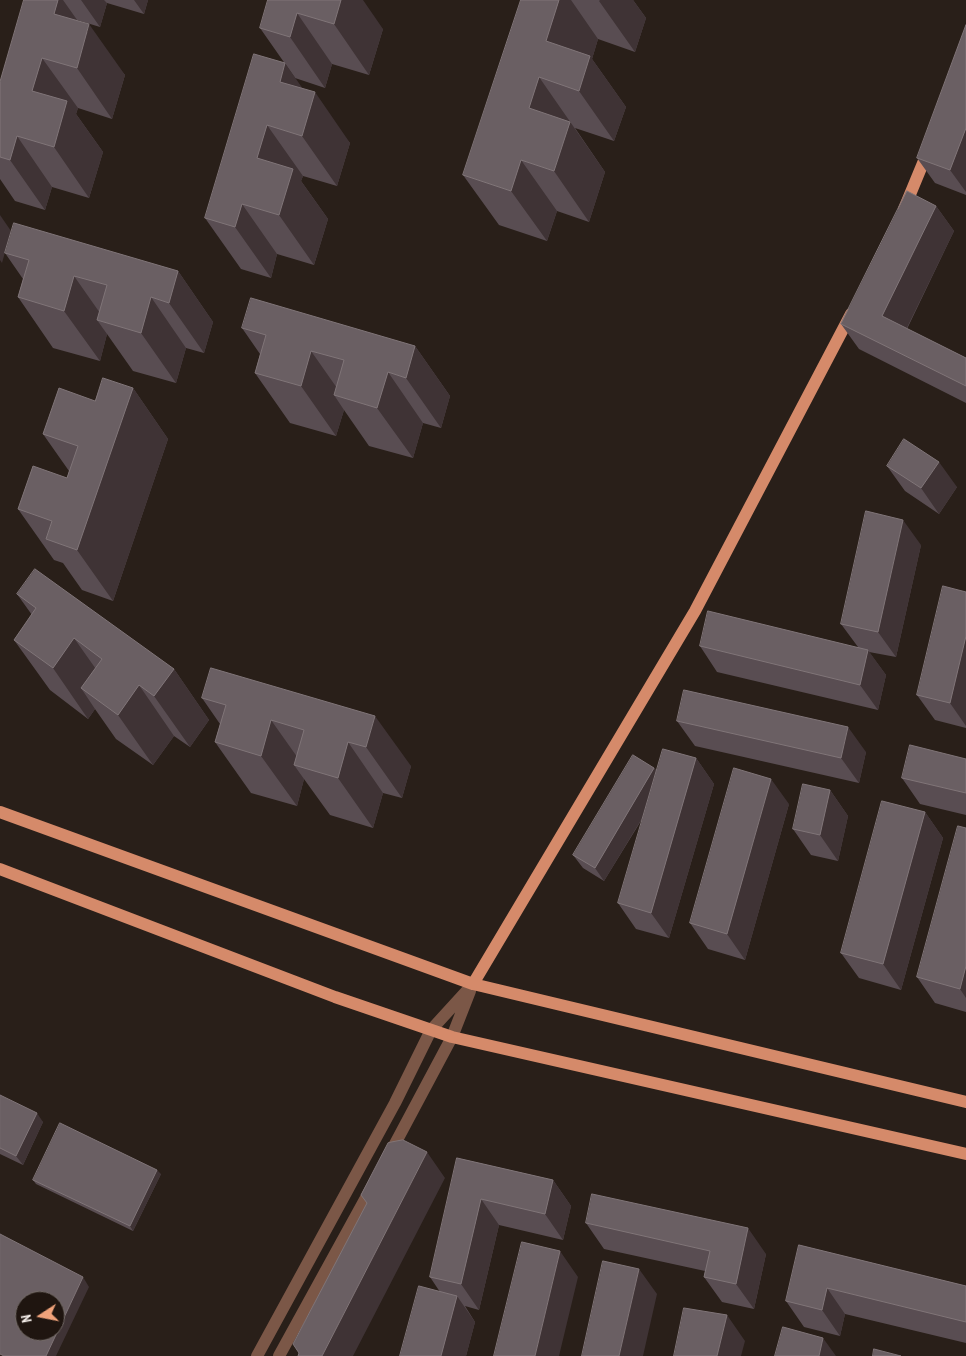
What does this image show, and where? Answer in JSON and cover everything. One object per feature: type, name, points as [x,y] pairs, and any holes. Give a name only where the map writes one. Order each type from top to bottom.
[{"type":"main road","points":[[900,220],[932,143]]},
{"type":"main road","points":[[473,984],[695,611],[855,307]]},
{"type":"main road","points":[[0,812],[473,984],[966,1102]]},
{"type":"main road","points":[[0,869],[335,997],[452,1037],[966,1154]]},
{"type":"street","points":[[257,1356],[396,1103],[431,1030],[473,984]]},
{"type":"street","points":[[279,1356],[452,1037],[473,984]]},
{"type":"building","points":[[24,0],[58,0],[54,14],[89,24],[77,68],[42,58],[32,91],[67,101],[54,147],[17,136],[10,160],[0,157],[0,82]]},
{"type":"building","points":[[268,0],[341,0],[334,24],[297,13],[290,37],[260,28]]},
{"type":"building","points":[[521,0],[559,0],[546,41],[590,56],[579,91],[539,77],[529,108],[570,122],[554,171],[521,160],[511,191],[463,175]]},
{"type":"building","points":[[966,25],[966,128],[950,170],[917,158]]},
{"type":"building","points":[[254,54],[285,63],[280,82],[315,92],[302,136],[267,125],[257,158],[293,169],[279,215],[242,204],[235,227],[205,218]]},
{"type":"building","points":[[907,191],[936,206],[882,316],[966,358],[966,386],[841,324]]},
{"type":"building","points":[[14,223],[178,271],[169,303],[151,297],[141,333],[97,320],[107,285],[74,276],[64,311],[18,297],[29,260],[5,253]]},
{"type":"building","points":[[251,298],[415,346],[406,378],[388,372],[377,408],[334,395],[344,360],[311,351],[301,386],[255,373],[266,335],[242,328]]},
{"type":"building","points":[[103,378],[133,388],[77,550],[46,539],[52,521],[18,509],[33,466],[67,478],[78,446],[43,434],[59,388],[95,401]]},
{"type":"building","points":[[904,439],[939,462],[921,488],[887,466]]},
{"type":"building","points":[[866,511],[903,520],[878,632],[841,624]]},
{"type":"building","points":[[35,569],[174,669],[154,696],[139,685],[118,715],[81,688],[102,659],[74,638],[53,668],[14,640],[36,608],[17,594]]},
{"type":"building","points":[[943,586],[966,592],[966,636],[950,703],[917,695]]},
{"type":"building","points":[[708,611],[868,650],[860,685],[700,646]]},
{"type":"building","points":[[211,668],[375,716],[366,747],[348,742],[338,778],[294,765],[304,730],[271,720],[261,756],[215,742],[226,705],[202,698]]},
{"type":"building","points":[[684,690],[848,727],[841,758],[677,721]]},
{"type":"building","points":[[910,745],[966,759],[966,793],[902,778]]},
{"type":"building","points":[[663,749],[696,758],[651,913],[618,903]]},
{"type":"building","points":[[633,755],[654,768],[595,868],[573,855]]},
{"type":"building","points":[[734,768],[771,779],[727,934],[690,923]]},
{"type":"building","points":[[803,784],[830,790],[820,835],[793,829]]},
{"type":"building","points":[[882,801],[925,812],[883,964],[841,953]]},
{"type":"building","points":[[958,826],[966,828],[966,966],[960,989],[917,977]]},
{"type":"building","points":[[0,1095],[37,1113],[16,1156],[0,1148]]},
{"type":"building","points":[[60,1123],[157,1170],[130,1226],[33,1180]]},
{"type":"building","points":[[403,1140],[427,1152],[322,1356],[298,1356],[299,1353],[293,1344],[367,1203],[361,1195],[388,1143]]},
{"type":"building","points":[[457,1158],[553,1180],[545,1214],[481,1199],[461,1284],[430,1277]]},
{"type":"building","points":[[592,1194],[748,1228],[736,1284],[704,1277],[710,1251],[586,1223]]},
{"type":"building","points":[[0,1234],[83,1277],[65,1315],[65,1291],[15,1291],[15,1341],[53,1341],[46,1356],[4,1356],[0,1354]]},
{"type":"building","points":[[522,1242],[560,1251],[535,1356],[494,1356]]},
{"type":"building","points":[[799,1245],[966,1286],[966,1322],[827,1288],[822,1310],[786,1301]]},
{"type":"building","points":[[603,1261],[639,1269],[619,1356],[582,1356]]},
{"type":"building","points":[[419,1286],[457,1296],[441,1356],[400,1356]]},
{"type":"building","points":[[684,1308],[727,1315],[717,1356],[674,1356]]},
{"type":"building","points":[[783,1327],[823,1338],[819,1356],[775,1356]]},
{"type":"building","points":[[874,1349],[901,1356],[873,1356]]}]
